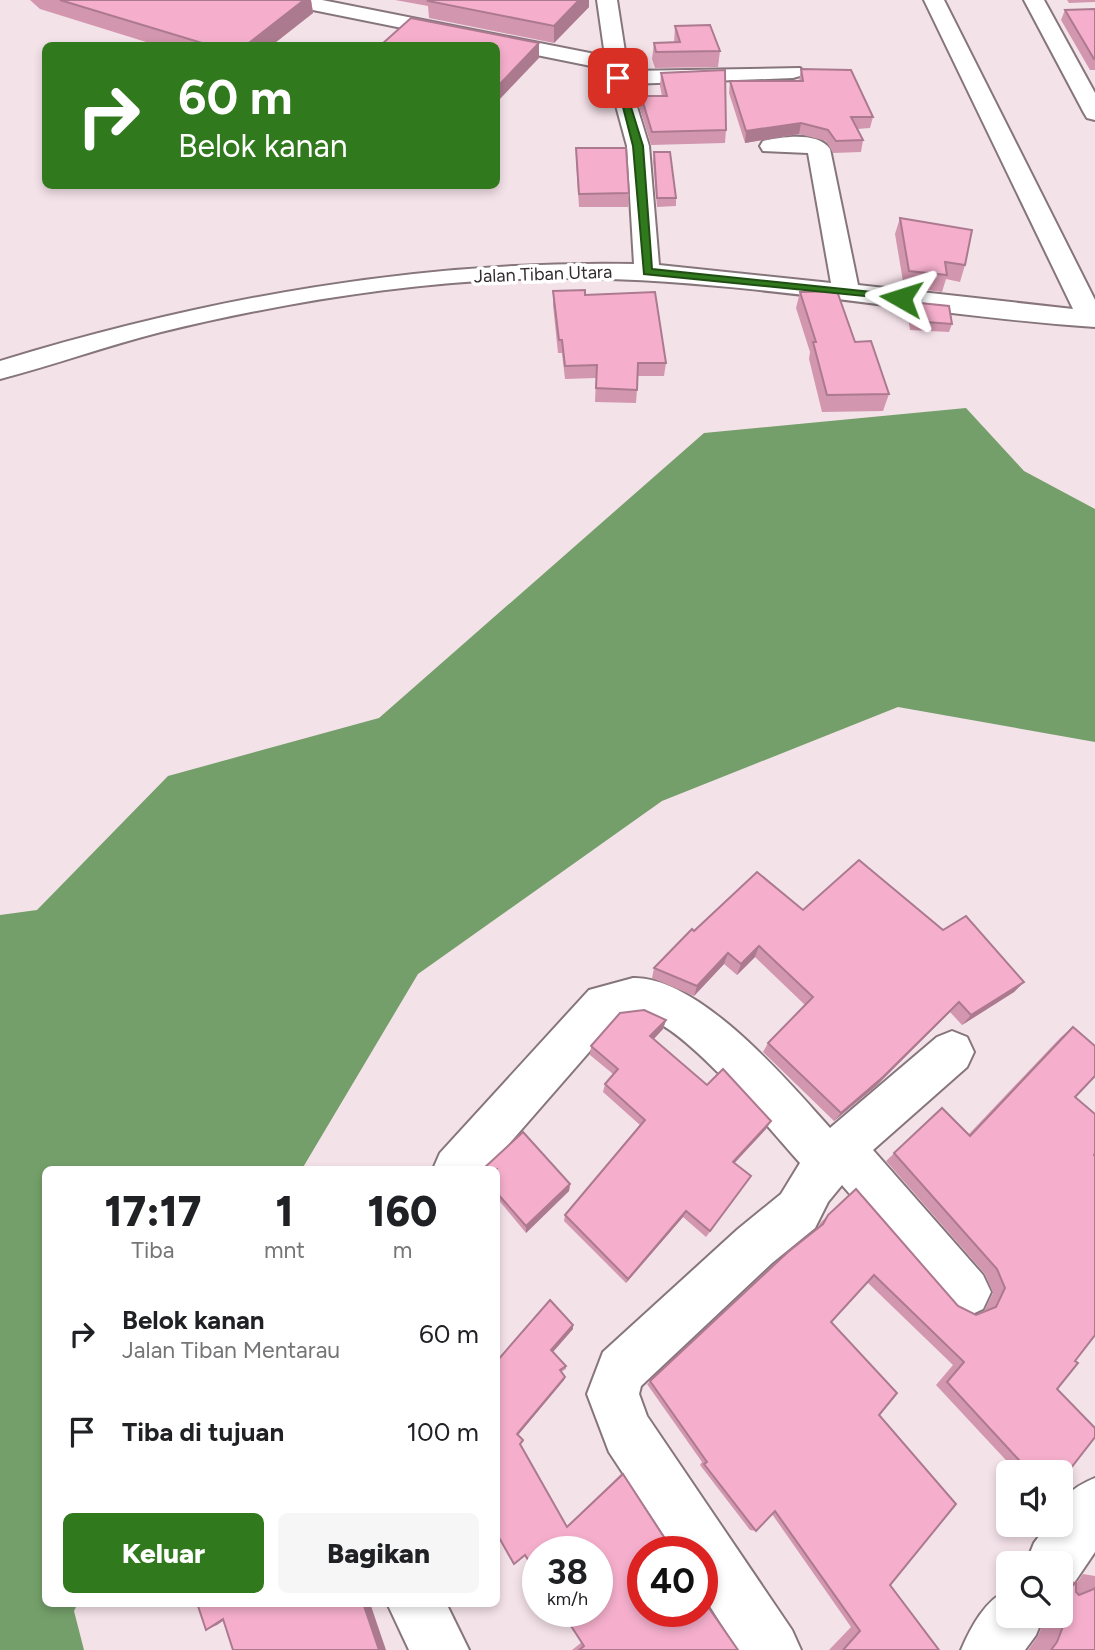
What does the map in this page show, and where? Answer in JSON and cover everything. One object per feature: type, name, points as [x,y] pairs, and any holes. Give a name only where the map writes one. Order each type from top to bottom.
[{"type":"street","points":[[293,0],[485,42]]},
{"type":"street","points":[[934,0],[1093,319]]},
{"type":"street","points":[[601,1],[638,146],[647,272]]},
{"type":"street","points":[[1037,6],[1067,12]]},
{"type":"street","points":[[1037,6],[1095,113]]},
{"type":"street","points":[[500,45],[617,71],[793,72]]},
{"type":"street","points":[[771,146],[806,144],[819,149],[846,292]]},
{"type":"street","name":"Jalan Tiban Utara","points":[[0,370],[57,351],[187,317],[338,291],[497,273],[647,272],[1093,319]]},
{"type":"street","points":[[459,1166],[604,1004],[624,997],[652,999],[675,1010],[735,1060],[818,1149],[834,1157],[966,1292]]},
{"type":"street","points":[[772,1650],[628,1433],[613,1394],[621,1370],[755,1246],[798,1211],[811,1185],[834,1157],[952,1052]]},
{"type":"street","points":[[1063,1551],[1095,1506]]},
{"type":"street","points":[[417,1607],[440,1650]]},
{"type":"street","points":[[990,1650],[1006,1628]]},
{"type":"shaded area","points":[[966,408],[1024,471],[1095,509],[1095,742],[898,707],[662,801],[418,974],[304,1166],[42,1166],[42,1607],[76,1607],[74,1611],[84,1650],[0,1650],[0,915],[37,910],[168,776],[379,718],[704,433]]},
{"type":"building","points":[[60,0],[304,0],[250,42],[199,42]]},
{"type":"building","points":[[429,0],[579,0],[554,26]]},
{"type":"building","points":[[1095,9],[1095,59],[1094,59],[1065,10]]},
{"type":"building","points":[[411,18],[539,43],[500,84],[500,42],[384,42]]},
{"type":"building","points":[[710,25],[720,51],[656,52],[654,43],[680,42],[675,26]]},
{"type":"building","points":[[801,69],[851,70],[873,117],[851,117],[863,140],[836,141],[828,130],[801,123],[746,131],[730,81],[803,81]]},
{"type":"building","points":[[725,70],[726,130],[652,132],[641,96],[667,96],[661,73]]},
{"type":"building","points":[[576,148],[626,148],[629,193],[579,194]]},
{"type":"building","points":[[654,152],[670,152],[676,198],[657,198]]},
{"type":"building","points":[[900,218],[972,230],[965,265],[945,262],[947,275],[909,271]]},
{"type":"building","points":[[585,290],[585,295],[655,292],[666,363],[638,363],[637,390],[596,388],[597,365],[565,366],[553,291]]},
{"type":"building","points":[[837,291],[855,342],[871,341],[889,394],[827,395],[813,342],[816,342],[800,292]]},
{"type":"building","points":[[910,302],[949,306],[952,324],[913,321]]},
{"type":"building","points":[[859,860],[943,930],[966,916],[1024,982],[971,1015],[959,1002],[883,1077],[841,1113],[768,1043],[813,997],[759,946],[741,964],[728,953],[697,986],[654,968],[692,929],[694,931],[757,872],[803,910]]},
{"type":"building","points":[[644,1010],[666,1020],[650,1036],[707,1085],[723,1069],[771,1121],[733,1162],[751,1176],[710,1231],[686,1211],[628,1279],[565,1215],[645,1120],[605,1084],[618,1069],[591,1046],[620,1013]]},
{"type":"building","points":[[1073,1027],[1095,1046],[1095,1076],[1075,1097],[1095,1114],[1095,1335],[1075,1361],[1078,1363],[1057,1389],[1095,1428],[1095,1437],[1073,1465],[1073,1460],[1019,1460],[947,1382],[964,1362],[874,1275],[831,1322],[897,1393],[879,1415],[956,1504],[890,1585],[939,1650],[843,1650],[860,1631],[775,1511],[756,1531],[704,1464],[707,1462],[650,1381],[788,1252],[823,1224],[828,1215],[856,1189],[958,1306],[976,1315],[996,1307],[1005,1288],[997,1269],[894,1153],[942,1108],[970,1136]]},
{"type":"building","points":[[523,1132],[570,1184],[526,1226],[500,1196],[500,1166],[486,1166]]},
{"type":"building","points":[[550,1300],[573,1325],[551,1350],[566,1366],[560,1370],[565,1377],[517,1434],[523,1440],[520,1444],[567,1527],[623,1474],[663,1536],[627,1536],[627,1627],[718,1627],[718,1621],[738,1650],[579,1650],[584,1646],[572,1627],[613,1627],[613,1536],[522,1536],[522,1557],[514,1564],[500,1539],[500,1358]]},
{"type":"building","points":[[1076,1582],[1076,1592],[1079,1595],[1095,1588],[1095,1650],[1051,1650],[1062,1628],[1073,1628],[1073,1585]]},
{"type":"building","points":[[198,1607],[364,1607],[379,1650],[233,1650],[223,1619],[206,1630]]},
{"type":"route","points":[[618,78],[638,146],[647,272],[901,298]]}]
